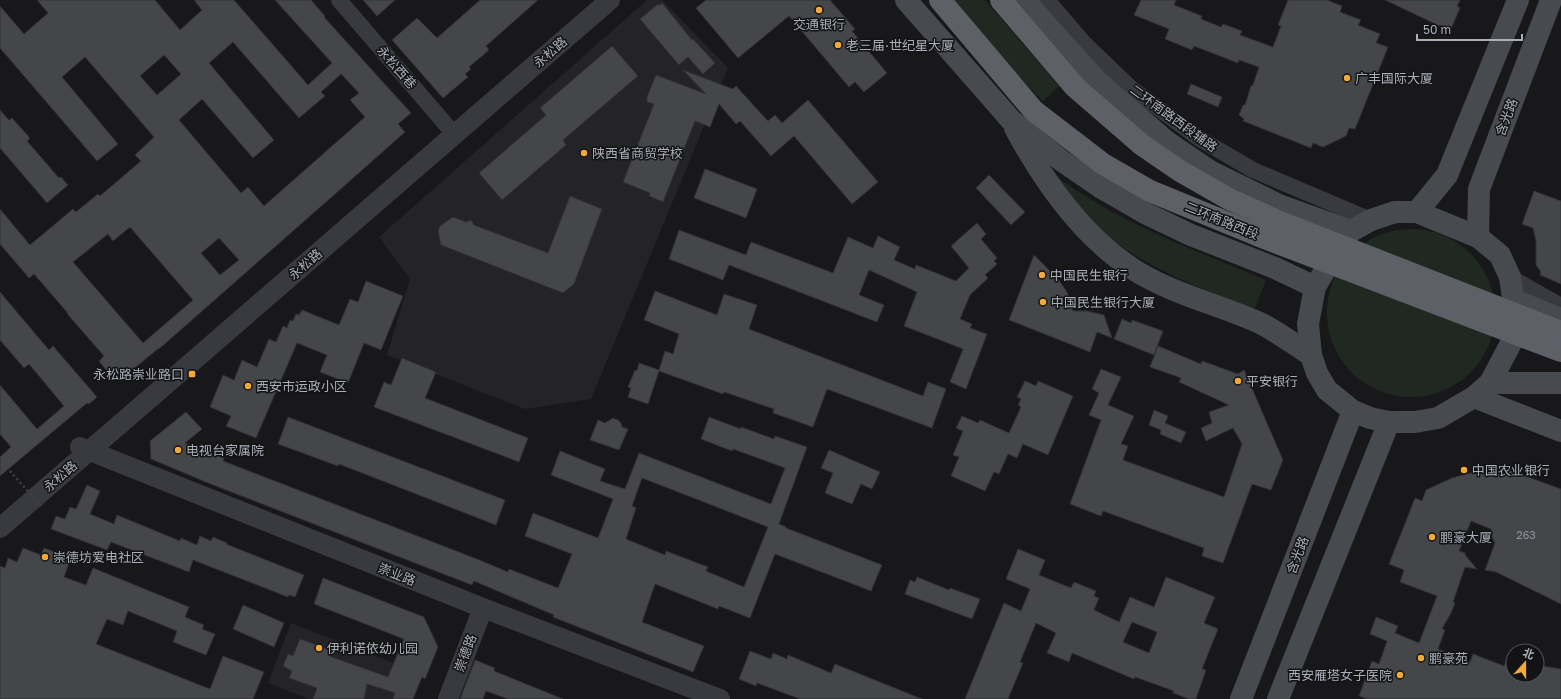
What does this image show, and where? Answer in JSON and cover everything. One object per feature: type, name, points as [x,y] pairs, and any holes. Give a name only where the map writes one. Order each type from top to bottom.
[{"type":"highway","name":"二环南路西段","points":[[940,0],[1034,111],[1103,164],[1150,191],[1268,239],[1561,351]]},
{"type":"highway","name":"二环南路西段","points":[[1001,0],[1075,87],[1142,145],[1180,171],[1229,199],[1280,222],[1561,332]]},
{"type":"main road","points":[[906,0],[1011,120],[1062,161],[1094,183],[1145,213],[1191,235],[1275,268],[1315,287]]},
{"type":"main road","points":[[1024,0],[1097,81],[1166,141],[1217,174],[1280,205],[1351,231]]},
{"type":"main road","points":[[1417,212],[1447,175],[1518,0]]},
{"type":"main road","name":"含光路","points":[[1478,237],[1479,189],[1551,0]]},
{"type":"main road","points":[[1011,120],[1030,155],[1047,180],[1076,217],[1109,252],[1137,272],[1170,288],[1262,325],[1311,355]]},
{"type":"main road","points":[[1395,212],[1417,212],[1478,237],[1500,255],[1510,277],[1516,318],[1511,343],[1482,390],[1438,418],[1415,422],[1388,422],[1370,418],[1353,411],[1327,390],[1317,373],[1311,355],[1308,324],[1315,287],[1351,231],[1371,220],[1395,212]]},
{"type":"main road","points":[[1514,300],[1561,319]]},
{"type":"main road","points":[[1482,390],[1561,382]]},
{"type":"main road","points":[[1482,390],[1561,431]]},
{"type":"main road","name":"含光路","points":[[1241,699],[1353,411]]},
{"type":"main road","points":[[1278,699],[1388,422]]},
{"type":"street","name":"永松西巷","points":[[339,0],[450,129]]},
{"type":"street","name":"永松路","points":[[0,528],[83,448],[450,129],[591,0]]},
{"type":"street","name":"永松路","points":[[450,129],[610,0]]},
{"type":"street","name":"二环南路西段辅路","points":[[1047,0],[1084,43],[1132,89],[1200,139],[1253,170],[1371,220]]},
{"type":"street","points":[[1510,277],[1561,306]]},
{"type":"street","name":"永松路","points":[[0,511],[83,448]]},
{"type":"street","name":"崇业路","points":[[83,448],[483,608],[720,699]]},
{"type":"street","name":"崇德路","points":[[448,699],[483,608]]},
{"type":"path","points":[[10,471],[41,506]]},
{"type":"shaded area","name":"陕西省商贸学校","points":[[647,0],[662,0],[728,68],[591,399],[525,409],[387,355],[410,279],[379,237]]},
{"type":"shaded area","points":[[949,0],[985,0],[1059,86],[1043,101],[1001,59]]},
{"type":"shaded area","points":[[1052,173],[1102,206],[1128,220],[1266,280],[1254,310],[1186,282],[1142,260],[1122,247],[1102,232],[1084,215],[1071,200]]},
{"type":"shaded area","points":[[1403,229],[1419,229],[1436,232],[1451,238],[1471,253],[1486,273],[1492,288],[1495,313],[1492,338],[1486,353],[1471,373],[1451,388],[1436,394],[1419,397],[1403,397],[1386,394],[1371,388],[1351,373],[1346,367],[1336,353],[1330,338],[1327,321],[1327,305],[1330,288],[1336,273],[1351,253],[1357,248],[1371,238],[1386,232]]},
{"type":"shaded area","name":"伊利诺依幼儿园","points":[[291,623],[419,673],[409,699],[308,699],[268,683]]},
{"type":"building","points":[[37,0],[155,0],[180,30],[202,10],[194,0],[234,0],[308,85],[332,63],[275,0],[311,0],[325,16],[324,17],[411,113],[398,124],[405,132],[159,349],[126,375],[116,377],[110,375],[99,361],[104,356],[34,274],[29,278],[0,244],[0,209],[30,245],[73,209],[76,212],[98,194],[100,196],[141,161],[135,155],[154,137],[85,57],[62,77],[118,144],[97,161],[0,48],[0,6],[24,34],[48,13]],"holes":[[[233,42],[299,118],[325,96],[321,92],[341,74],[359,93],[350,100],[365,117],[264,206],[248,187],[241,193],[179,120],[202,99],[253,158],[274,140],[209,63]],[[164,55],[181,74],[157,95],[140,76]],[[130,227],[193,300],[143,343],[73,262],[108,234],[113,241]],[[219,238],[239,260],[220,275],[201,253]]]},
{"type":"building","points":[[363,0],[395,0],[377,16]]},
{"type":"building","points":[[480,0],[538,0],[486,46],[489,50],[469,67],[471,69],[465,74],[468,77],[443,98],[392,40],[417,18],[437,38]]},
{"type":"building","name":"老三届·世纪星大厦","points":[[706,0],[830,0],[855,29],[852,31],[887,73],[864,92],[855,82],[849,87],[789,16],[738,58],[696,8]]},
{"type":"building","points":[[1141,0],[1176,0],[1174,5],[1202,16],[1201,19],[1221,27],[1223,24],[1242,31],[1240,35],[1273,47],[1281,26],[1278,25],[1288,0],[1327,0],[1342,6],[1340,12],[1361,20],[1358,25],[1380,34],[1376,43],[1388,47],[1355,129],[1349,128],[1346,136],[1323,147],[1313,143],[1311,148],[1243,121],[1244,119],[1239,115],[1243,105],[1245,105],[1259,67],[1239,60],[1238,63],[1194,46],[1192,50],[1165,39],[1169,29],[1134,15]]},
{"type":"building","points":[[1385,0],[1460,0],[1457,6],[1460,8],[1450,31]]},
{"type":"building","points":[[662,3],[692,40],[693,39],[715,63],[703,74],[688,57],[679,65],[640,19],[658,4],[659,6]]},
{"type":"building","points":[[612,46],[638,76],[563,140],[566,145],[502,200],[479,173],[546,115],[540,108]]},
{"type":"building","points":[[683,70],[733,89],[736,86],[768,121],[775,115],[782,123],[808,100],[878,182],[852,204],[794,136],[771,156],[740,121],[736,124],[719,104],[710,127],[695,121],[663,202],[649,196],[650,193],[623,182],[654,104],[647,102],[647,97],[656,75],[706,94]]},
{"type":"building","points":[[1191,84],[1222,97],[1218,107],[1187,94]]},
{"type":"building","points":[[0,110],[9,120],[12,118],[30,138],[27,141],[59,178],[61,177],[68,185],[47,203],[0,148]]},
{"type":"building","points":[[705,169],[757,189],[746,218],[694,198]]},
{"type":"building","points":[[989,175],[1025,212],[1011,225],[976,188]]},
{"type":"building","points":[[1534,191],[1561,201],[1561,284],[1540,275],[1541,272],[1536,265],[1536,241],[1533,228],[1522,224]]},
{"type":"building","points":[[570,196],[602,209],[574,284],[563,293],[441,245],[438,231],[440,226],[453,217],[466,222],[471,220],[474,225],[548,253]]},
{"type":"building","points":[[977,223],[986,234],[981,239],[997,258],[994,261],[997,264],[985,275],[988,278],[970,295],[960,319],[972,324],[970,328],[987,334],[966,389],[950,382],[963,349],[904,326],[917,292],[869,270],[859,295],[884,305],[877,322],[729,265],[723,280],[669,259],[679,230],[746,255],[751,242],[833,273],[848,237],[873,248],[878,236],[900,247],[894,260],[915,269],[916,265],[956,281],[969,268],[951,246]]},
{"type":"building","name":"中国民生银行大厦","points":[[1034,255],[1058,279],[1067,292],[1073,311],[1087,311],[1104,315],[1112,338],[1097,332],[1090,352],[1009,320]]},
{"type":"building","points":[[366,281],[403,296],[381,350],[364,343],[348,383],[320,372],[327,355],[297,343],[256,438],[226,426],[231,416],[210,407],[223,375],[234,380],[242,360],[257,367],[269,339],[276,342],[283,326],[287,328],[290,320],[293,321],[296,314],[299,315],[302,310],[339,325],[350,299],[358,302]]},
{"type":"building","points":[[655,291],[717,315],[724,294],[757,305],[749,329],[923,396],[928,382],[946,389],[932,428],[827,389],[813,427],[773,413],[774,409],[724,392],[723,394],[659,371],[648,404],[628,397],[631,388],[628,387],[635,370],[637,371],[639,363],[659,370],[665,351],[673,354],[679,334],[644,320]]},
{"type":"building","points":[[0,292],[49,350],[53,346],[97,397],[89,404],[87,403],[0,476],[0,457],[11,447],[0,434],[0,385],[37,429],[64,406],[29,364],[24,368],[0,340]]},
{"type":"building","points":[[1122,319],[1131,323],[1132,320],[1163,331],[1154,355],[1114,339]]},
{"type":"building","points":[[1158,346],[1201,364],[1202,361],[1238,374],[1244,370],[1283,460],[1271,490],[1252,484],[1223,563],[1202,556],[1204,548],[1103,511],[1101,516],[1070,504],[1101,420],[1089,415],[1099,393],[1092,389],[1101,369],[1121,377],[1108,405],[1134,416],[1121,444],[1128,446],[1123,460],[1224,497],[1242,444],[1233,428],[1206,441],[1201,428],[1212,423],[1209,412],[1229,405],[1179,382],[1181,378],[1150,367]]},
{"type":"building","points":[[402,358],[436,372],[425,398],[528,438],[519,462],[374,407],[384,382],[391,385]]},
{"type":"building","points":[[1025,381],[1036,386],[1038,381],[1073,396],[1048,455],[1023,444],[1017,458],[1008,454],[999,474],[994,472],[985,491],[951,476],[959,457],[953,455],[963,431],[956,428],[962,416],[978,423],[980,420],[1009,433],[1021,407],[1018,405],[1021,399],[1017,397]]},
{"type":"building","points":[[1154,410],[1168,416],[1165,423],[1186,432],[1181,443],[1160,434],[1161,430],[1149,425]]},
{"type":"building","points":[[186,412],[202,429],[185,443],[224,458],[223,461],[508,572],[509,569],[558,588],[572,554],[525,536],[533,513],[598,538],[613,499],[551,475],[560,451],[605,469],[600,481],[625,489],[639,453],[771,504],[785,468],[733,449],[732,451],[701,439],[709,417],[741,429],[741,427],[774,439],[775,436],[807,447],[779,524],[882,565],[871,591],[775,554],[750,618],[719,606],[718,609],[655,584],[642,622],[704,646],[693,672],[553,617],[554,615],[474,581],[472,585],[213,485],[151,459],[150,441]],"holes":[[[642,478],[768,527],[744,587],[706,571],[708,567],[666,551],[665,555],[626,539],[636,508],[632,506]]]},
{"type":"building","points":[[288,417],[505,500],[496,525],[339,464],[338,466],[278,444]]},
{"type":"building","points":[[613,418],[621,423],[622,427],[628,429],[619,450],[590,440],[598,420],[605,423]]},
{"type":"building","points":[[829,450],[880,472],[872,489],[861,484],[852,504],[825,493],[833,473],[821,468]]},
{"type":"building","points":[[1503,468],[1561,489],[1561,604],[1496,572],[1485,570],[1495,543],[1492,537],[1491,529],[1471,521],[1459,551],[1465,553],[1477,569],[1465,567],[1453,602],[1455,603],[1442,629],[1445,630],[1438,649],[1470,662],[1473,654],[1504,666],[1505,664],[1505,683],[1545,683],[1545,666],[1561,669],[1561,699],[1367,699],[1359,696],[1372,661],[1379,664],[1387,641],[1370,634],[1376,617],[1398,626],[1395,633],[1419,643],[1437,596],[1400,582],[1404,570],[1389,564],[1415,498],[1422,501],[1426,490],[1452,478],[1485,469],[1502,472]]},
{"type":"building","points":[[87,485],[100,491],[90,514],[114,524],[117,515],[180,541],[181,538],[197,545],[200,536],[211,541],[213,537],[227,543],[226,544],[304,575],[295,597],[289,595],[288,597],[193,560],[189,572],[111,542],[107,550],[51,529],[56,516],[65,519],[70,507],[76,509]]},
{"type":"building","points":[[23,548],[41,555],[44,548],[71,558],[64,577],[86,585],[93,568],[189,607],[185,617],[204,625],[202,629],[215,634],[206,655],[173,642],[177,631],[128,611],[123,625],[107,619],[96,644],[210,689],[223,656],[264,672],[253,699],[0,699],[0,566],[5,568],[8,558],[17,562]]},
{"type":"building","points":[[1018,549],[1045,560],[1039,575],[1071,588],[1074,582],[1096,591],[1094,596],[1099,598],[1094,610],[1119,622],[1130,597],[1154,607],[1166,577],[1215,597],[1204,623],[1218,629],[1202,669],[1206,670],[1196,699],[1189,699],[1173,693],[1174,691],[1135,677],[1134,679],[1072,653],[1069,662],[1047,653],[1056,633],[1036,623],[1020,662],[1023,663],[1008,699],[965,699],[1004,603],[1021,611],[1030,589],[1006,579]],"holes":[[[1132,622],[1157,632],[1149,653],[1123,642]]]},
{"type":"building","points":[[917,577],[949,590],[950,588],[980,599],[972,619],[905,594],[910,580],[915,582]]},
{"type":"building","points":[[323,578],[424,617],[438,647],[425,679],[422,677],[413,699],[393,699],[395,693],[367,684],[364,699],[313,699],[317,688],[289,678],[292,671],[283,666],[288,654],[293,656],[300,639],[331,650],[329,656],[388,677],[404,639],[314,604]]},
{"type":"building","points":[[243,605],[284,623],[274,647],[233,629]]},
{"type":"building","points":[[750,651],[771,659],[773,653],[787,659],[788,655],[831,673],[835,664],[922,699],[800,699],[757,683],[756,686],[739,679]]},
{"type":"building","points":[[475,660],[495,668],[494,671],[563,699],[508,699],[486,691],[483,699],[460,699]]},
{"type":"place","name":"交通银行","points":[[819,10]]},
{"type":"place","name":"老三届·世纪星大厦","points":[[838,45]]},
{"type":"place","name":"广丰国际大厦","points":[[1347,78]]},
{"type":"place","name":"陕西省商贸学校","points":[[584,153]]},
{"type":"place","name":"中国民生银行","points":[[1042,275]]},
{"type":"place","name":"中国民生银行大厦","points":[[1043,302]]},
{"type":"place","name":"永松路崇业路口","points":[[192,374]]},
{"type":"place","name":"平安银行","points":[[1238,381]]},
{"type":"place","name":"西安市运政小区","points":[[248,386]]},
{"type":"place","name":"电视台家属院","points":[[178,450]]},
{"type":"place","name":"中国农业银行","points":[[1464,470]]},
{"type":"place","name":"鹏豪大厦","points":[[1432,537]]},
{"type":"place","name":"崇德坊爱电社区","points":[[45,557]]},
{"type":"place","name":"伊利诺依幼儿园","points":[[319,648]]},
{"type":"place","name":"鹏豪苑","points":[[1421,658]]},
{"type":"place","name":"西安雁塔女子医院","points":[[1400,675]]}]
